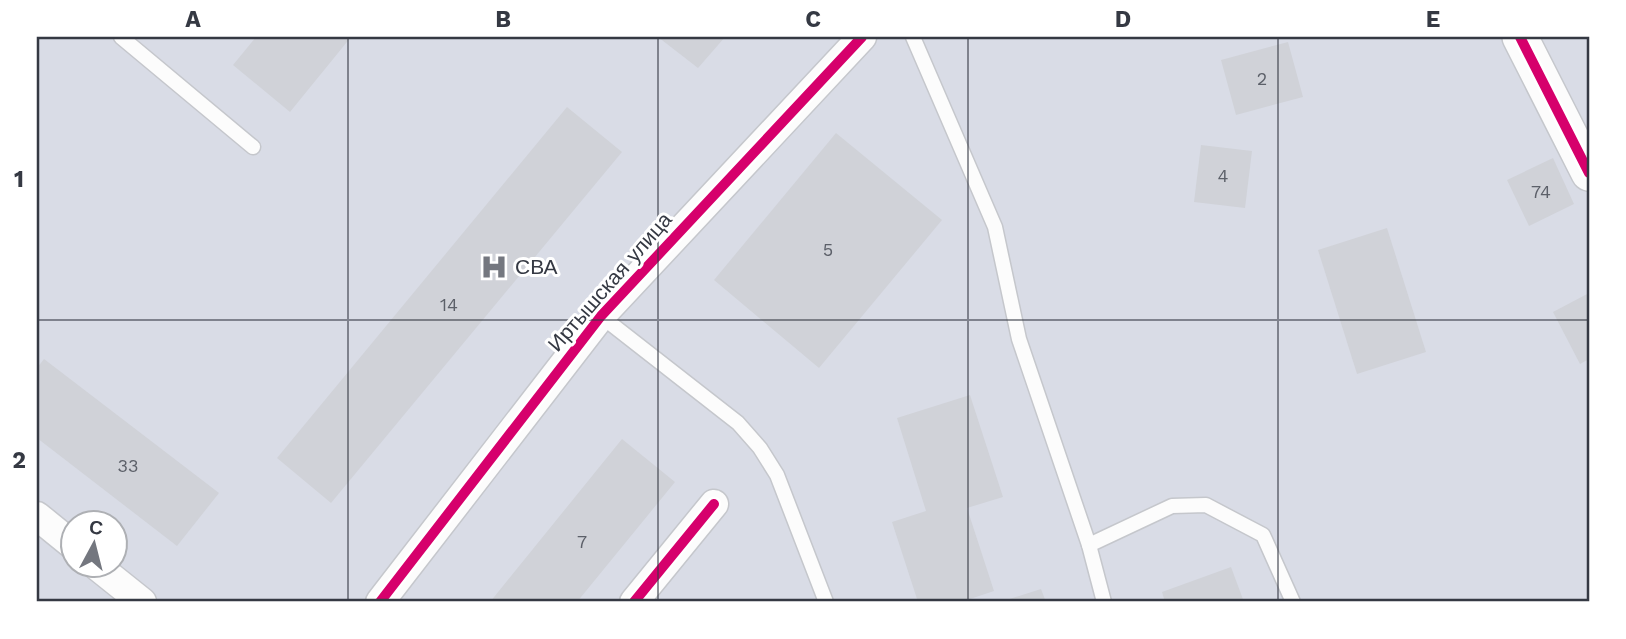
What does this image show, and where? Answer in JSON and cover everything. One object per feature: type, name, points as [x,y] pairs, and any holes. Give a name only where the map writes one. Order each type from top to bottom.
[{"type":"street","name":"Иртышская улица","points":[[380,602],[601,316],[862,37]]},
{"type":"street","points":[[1520,37],[1589,173]]},
{"type":"street","points":[[634,602],[714,503]]},
{"type":"street","points":[[37,516],[60,535]]},
{"type":"street","points":[[115,580],[142,602]]},
{"type":"lane","points":[[121,37],[253,147]]},
{"type":"lane","points":[[913,37],[995,227],[1019,339],[1089,545],[1104,602]]},
{"type":"lane","points":[[601,316],[738,423],[760,448],[776,475],[827,602]]},
{"type":"lane","points":[[1089,545],[1172,506],[1206,505],[1263,535],[1293,602]]},
{"type":"shaded area","points":[[37,37],[1589,37],[1589,602],[37,602]]},
{"type":"building","points":[[256,37],[351,37],[290,112],[233,65]]},
{"type":"building","points":[[658,37],[725,37],[698,68]]},
{"type":"building","points":[[1288,42],[1303,97],[1236,115],[1221,60]]},
{"type":"building","points":[[567,107],[622,152],[331,503],[277,458]]},
{"type":"building","points":[[836,133],[942,220],[819,368],[714,280]]},
{"type":"building","points":[[1201,145],[1252,151],[1245,208],[1194,202]]},
{"type":"building","points":[[1553,158],[1574,204],[1529,226],[1507,180]]},
{"type":"building","points":[[1387,228],[1426,352],[1357,374],[1318,250]]},
{"type":"building","points":[[1589,293],[1589,359],[1580,364],[1553,312]]},
{"type":"building","points":[[44,359],[219,493],[177,546],[37,438],[37,368]]},
{"type":"building","points":[[970,395],[1003,497],[967,508],[994,591],[961,602],[918,602],[892,522],[926,511],[897,418]]},
{"type":"building","points":[[622,439],[675,482],[577,602],[490,602]]},
{"type":"building","points":[[1231,567],[1244,602],[1165,602],[1162,592]]},
{"type":"building","points":[[1041,589],[1046,602],[1000,602]]},
{"type":"cycle path","points":[[380,602],[601,316],[862,37]]},
{"type":"cycle path","points":[[1520,37],[1589,173]]},
{"type":"cycle path","points":[[634,602],[714,504]]},
{"type":"place","name":"СВА","points":[[494,267]]}]
